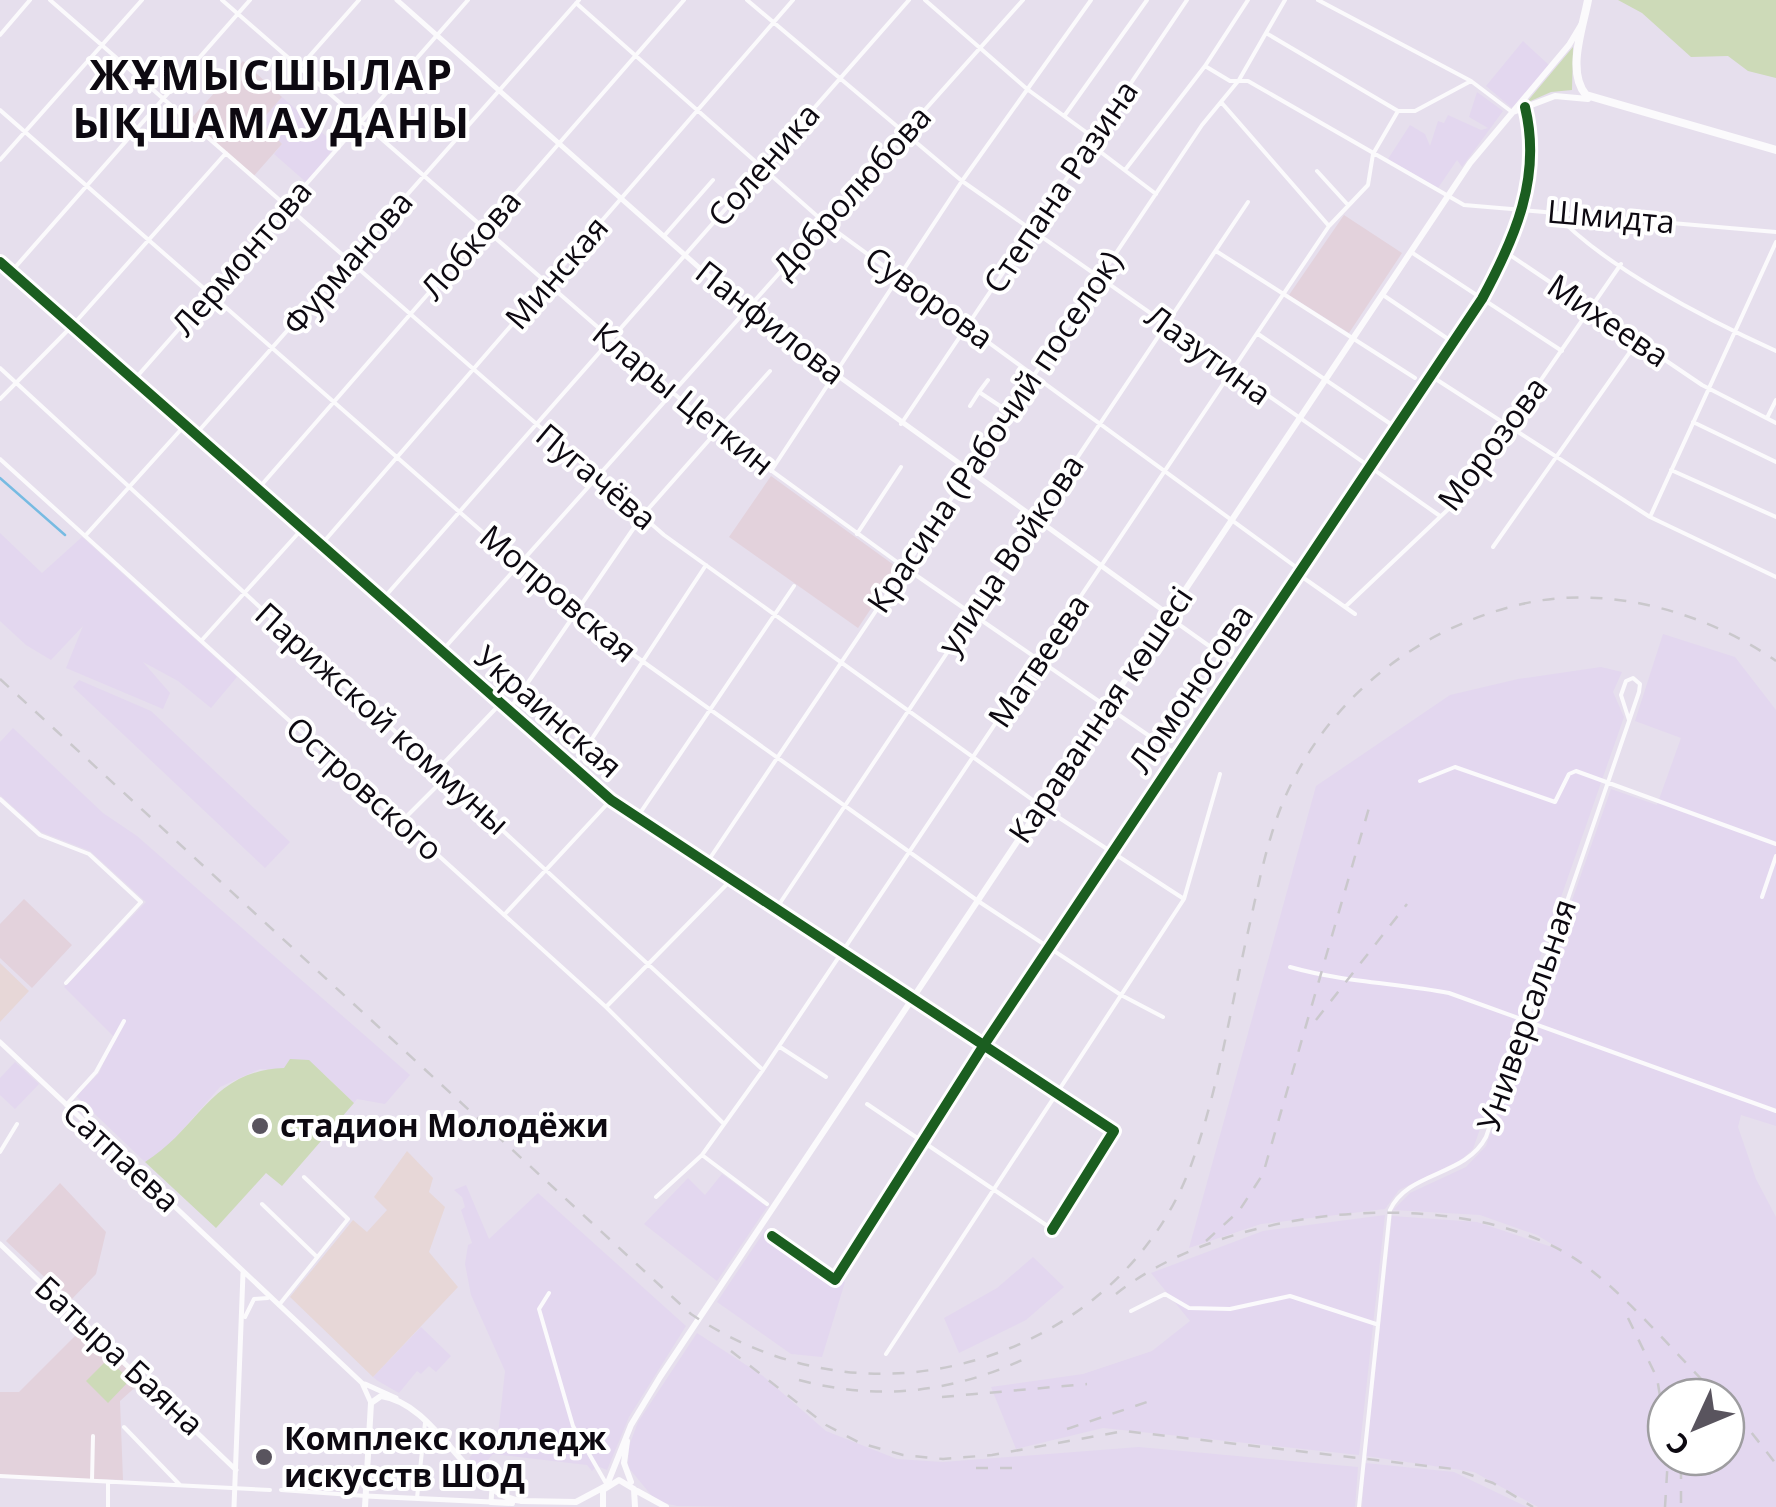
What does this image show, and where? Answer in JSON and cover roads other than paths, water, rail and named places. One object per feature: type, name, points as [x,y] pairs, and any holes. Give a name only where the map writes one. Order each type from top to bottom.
[{"type":"highway","points":[[1588,0],[1577,76],[1581,90],[1594,100],[1776,150]]},
{"type":"main road","name":"Караванная көшесі","points":[[603,1507],[606,1486],[631,1425],[724,1281],[1410,252],[1492,134],[1569,45],[1585,15]]},
{"type":"main road","points":[[1512,112],[1562,95],[1594,100]]},
{"type":"main road","points":[[365,1507],[371,1403],[381,1396],[397,1399],[506,1498],[576,1502],[620,1480],[666,1507]]},
{"type":"main road","name":"Караванная көшесі","points":[[631,1425],[624,1460],[634,1488],[635,1507]]},
{"type":"main road","points":[[491,1504],[522,1500]]},
{"type":"main road","points":[[491,1504],[580,1507]]},
{"type":"street","points":[[0,34],[30,0]]},
{"type":"street","name":"Пугачёва","points":[[50,0],[642,516],[1041,806],[1184,900]]},
{"type":"street","points":[[0,160],[142,0]]},
{"type":"street","name":"Клары Цеткин","points":[[222,0],[717,431],[857,534],[1177,755]]},
{"type":"street","points":[[11,272],[250,0]]},
{"type":"street","points":[[299,68],[359,0]]},
{"type":"street","name":"Панфилова","points":[[396,0],[747,310],[1236,665]]},
{"type":"street","name":"Лермонтова","points":[[134,380],[468,0]]},
{"type":"street","name":"Лобкова","points":[[258,489],[684,0]]},
{"type":"street","name":"Лазутина","points":[[747,0],[902,136],[962,181],[1231,374],[1440,516]]},
{"type":"street","name":"Минская","points":[[321,545],[792,0]]},
{"type":"street","name":"Соленика","points":[[382,600],[909,0]]},
{"type":"street","points":[[926,0],[1027,89],[1090,135],[1090,144],[1156,194]]},
{"type":"street","name":"Добролюбова","points":[[441,652],[1023,0]]},
{"type":"street","points":[[770,471],[962,181],[1092,0]]},
{"type":"street","points":[[1065,116],[1148,0]]},
{"type":"street","name":"Степана Разина","points":[[902,424],[1187,0]]},
{"type":"street","points":[[1125,171],[1205,66],[1248,0]]},
{"type":"street","name":"Красина (Рабочий поселок)","points":[[706,864],[1008,412],[1238,80],[1285,0]]},
{"type":"street","points":[[1318,0],[1471,81],[1512,112]]},
{"type":"street","name":"Суворова","points":[[578,1],[695,112],[825,222],[1232,519],[1355,614]]},
{"type":"street","name":"Фурманова","points":[[196,434],[578,1]]},
{"type":"street","points":[[1266,32],[1398,111],[1415,110],[1471,81]]},
{"type":"street","name":"Шмидта","points":[[1205,66],[1230,81],[1248,81],[1464,205],[1776,232]]},
{"type":"street","points":[[1221,102],[1330,226]]},
{"type":"street","name":"Ломоносова","points":[[772,1236],[835,1280],[984,1044],[1236,665],[1372,470],[1482,299],[1507,253],[1524,209],[1532,144],[1525,107]]},
{"type":"street","name":"Мопровская","points":[[0,110],[575,613],[641,664],[978,900],[1121,995],[1163,1017]]},
{"type":"street","name":"Матвеева","points":[[656,1197],[702,1154],[764,1070],[1330,226],[1368,186],[1373,154],[1398,111]]},
{"type":"street","points":[[0,399],[72,326],[226,153]]},
{"type":"street","points":[[1317,171],[1348,205]]},
{"type":"street","points":[[664,236],[713,180]]},
{"type":"street","name":"улица Войкова","points":[[776,909],[1248,202]]},
{"type":"street","points":[[1552,210],[1582,242],[1734,332],[1776,351]]},
{"type":"street","points":[[1650,517],[1776,242]]},
{"type":"street","points":[[1216,251],[1415,378]]},
{"type":"street","points":[[1410,252],[1562,351]]},
{"type":"street","name":"Михеева","points":[[1507,253],[1708,389],[1776,423]]},
{"type":"street","name":"Украинская","points":[[0,262],[611,800],[1114,1131],[1054,1231],[993,1189]]},
{"type":"street","name":"Морозова","points":[[1345,608],[1458,500],[1621,264]]},
{"type":"street","points":[[1382,294],[1454,342]]},
{"type":"street","points":[[1258,334],[1398,429]]},
{"type":"street","points":[[1494,547],[1638,341]]},
{"type":"street","name":"Парижской коммуны","points":[[0,368],[764,1070]]},
{"type":"street","points":[[509,710],[642,516],[770,371]]},
{"type":"street","points":[[1431,376],[1650,517],[1776,578]]},
{"type":"street","points":[[970,406],[988,380]]},
{"type":"street","points":[[980,392],[1008,412]]},
{"type":"street","points":[[1767,418],[1776,400]]},
{"type":"street","points":[[1693,422],[1776,462]]},
{"type":"street","points":[[85,536],[185,425]]},
{"type":"street","name":"Островского","points":[[0,458],[606,1007],[724,1124]]},
{"type":"street","points":[[857,534],[902,467]]},
{"type":"street","points":[[1671,470],[1776,517]]},
{"type":"street","points":[[202,641],[302,528]]},
{"type":"street","points":[[574,766],[706,565]]},
{"type":"street","points":[[636,819],[794,586]]},
{"type":"street","name":"Универсальная","points":[[1359,1507],[1392,1204],[1402,1193],[1464,1163],[1478,1151],[1629,720],[1640,686],[1632,678],[1620,695],[1629,720]]},
{"type":"street","points":[[439,768],[500,703]]},
{"type":"street","points":[[1420,781],[1455,767],[1555,802],[1570,772],[1608,781],[1776,844]]},
{"type":"street","points":[[886,1354],[1184,900],[1220,774]]},
{"type":"street","points":[[400,823],[447,776]]},
{"type":"street","points":[[0,799],[40,835],[89,854],[141,902],[66,983]]},
{"type":"street","points":[[504,915],[611,800]]},
{"type":"street","points":[[1762,897],[1776,856]]},
{"type":"street","points":[[606,1007],[731,880]]},
{"type":"street","points":[[1290,967],[1344,982],[1398,984],[1450,992],[1776,1111]]},
{"type":"street","points":[[66,1104],[96,1072],[124,1021]]},
{"type":"street","name":"Сатпаева","points":[[0,1042],[358,1380]]},
{"type":"street","points":[[779,1046],[826,1077]]},
{"type":"street","points":[[867,1104],[993,1189]]},
{"type":"street","points":[[0,1152],[18,1124]]},
{"type":"street","points":[[702,1154],[767,1204]]},
{"type":"street","points":[[245,1317],[257,1298],[278,1304],[314,1266],[316,1256],[348,1217],[304,1177]]},
{"type":"street","points":[[262,1204],[316,1256]]},
{"type":"street","name":"Батыра Баяна","points":[[2,1246],[236,1470]]},
{"type":"street","points":[[234,1507],[245,1317],[242,1271]]},
{"type":"street","points":[[549,1293],[538,1309],[573,1426],[606,1486]]},
{"type":"street","points":[[1131,1311],[1165,1294],[1189,1308],[1230,1309],[1290,1296],[1376,1324]]},
{"type":"street","points":[[358,1380],[397,1399]]},
{"type":"street","points":[[358,1380],[371,1403]]},
{"type":"street","points":[[417,1498],[425,1422]]},
{"type":"street","points":[[124,1427],[180,1485]]},
{"type":"street","points":[[92,1480],[93,1436]]},
{"type":"street","points":[[222,1454],[232,1456],[238,1447]]},
{"type":"street","points":[[0,1476],[270,1490]]},
{"type":"street","points":[[108,1481],[108,1507]]},
{"type":"street","points":[[281,1490],[491,1504],[492,1489]]},
{"type":"street","points":[[479,1501],[492,1489]]},
{"type":"waterway","points":[[0,478],[65,535]]},
{"type":"railway","points":[[0,679],[691,1314],[778,1357],[809,1366],[872,1374],[937,1369],[1018,1345],[1090,1302],[1149,1242],[1172,1207],[1200,1138],[1217,1078],[1264,862],[1283,802],[1323,732],[1378,674],[1446,631],[1522,604],[1554,599],[1621,600],[1655,607],[1719,629],[1776,661]]},
{"type":"railway","points":[[1206,1241],[1239,1211],[1263,1174],[1371,801]]},
{"type":"railway","points":[[1316,1020],[1407,904]]},
{"type":"railway","points":[[1116,1294],[1161,1265],[1215,1242],[1273,1225],[1335,1215],[1398,1213],[1458,1218],[1514,1231],[1564,1252],[1604,1280],[1700,1377]]},
{"type":"railway","points":[[1628,1318],[1657,1377]]},
{"type":"railway","points":[[731,1351],[826,1425],[860,1443],[903,1455],[943,1459],[992,1455],[1124,1431],[1454,1469],[1493,1483],[1533,1507]]},
{"type":"railway","points":[[799,1380],[859,1391],[917,1390],[974,1378],[1031,1356]]},
{"type":"railway","points":[[942,1397],[1087,1384]]},
{"type":"railway","points":[[1067,1429],[1153,1400]]},
{"type":"railway","points":[[1746,1426],[1776,1464]]},
{"type":"railway","points":[[976,1468],[1014,1468]]},
{"type":"railway","points":[[1665,1507],[1667,1477]]},
{"type":"railway","points":[[1681,1477],[1681,1507]]},
{"type":"place","name":"стадион Молодёжи","points":[[260,1126]]},
{"type":"place","name":"Комплекс колледж искусств ШОД","points":[[264,1457]]},
{"type":"district","name":"ЖҰМЫСШЫЛАР ЫҚШАМАУДАНЫ","points":[[272,99]]}]
